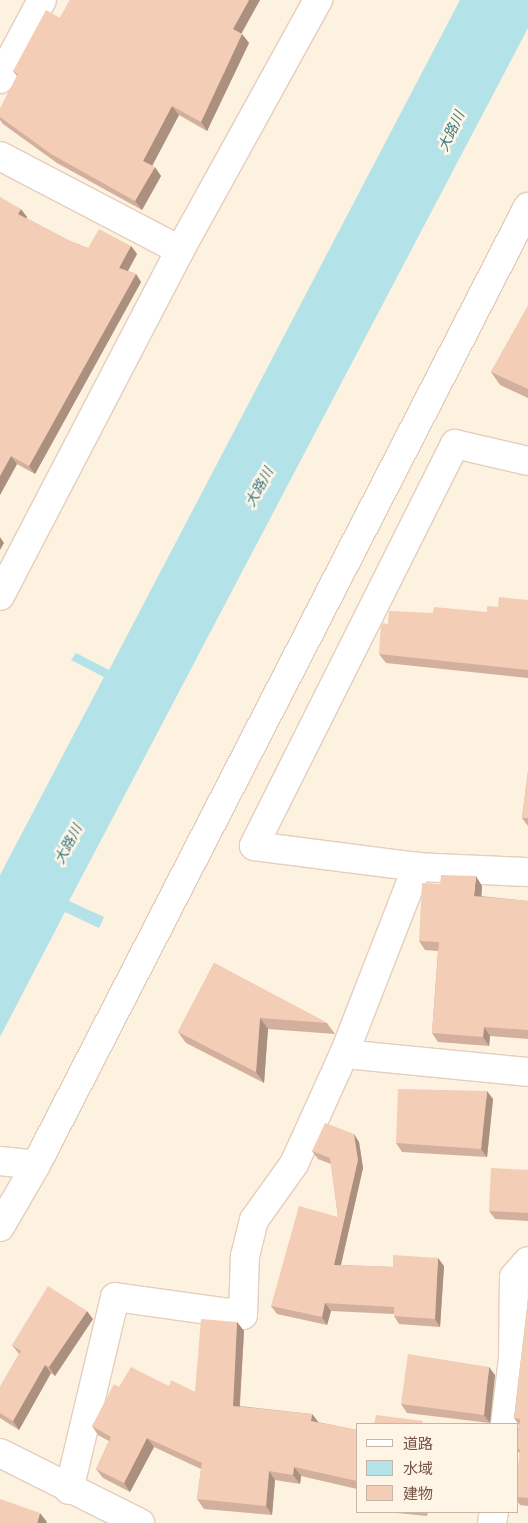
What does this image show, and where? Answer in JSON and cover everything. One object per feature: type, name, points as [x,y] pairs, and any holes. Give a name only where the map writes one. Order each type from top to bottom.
[{"type":"street","points":[[0,79],[42,0]]},
{"type":"street","points":[[0,596],[180,250],[318,0]]},
{"type":"street","points":[[0,156],[180,250]]},
{"type":"street","points":[[0,1227],[36,1165],[528,207]]},
{"type":"street","points":[[528,461],[455,444],[254,846],[417,867],[528,872]]},
{"type":"street","points":[[69,1490],[115,1297],[243,1315],[245,1256],[254,1220],[294,1164],[344,1054],[417,867]]},
{"type":"street","points":[[344,1054],[528,1072]]},
{"type":"street","points":[[0,1161],[36,1165]]},
{"type":"street","points":[[505,1423],[513,1359],[514,1277],[528,1261]]},
{"type":"street","points":[[0,1453],[69,1490],[140,1523]]},
{"type":"water","name":"大路川","points":[[460,0],[528,0],[528,28],[69,901],[104,917],[99,928],[65,912],[0,1037],[0,875],[104,677],[71,660],[76,653],[109,670]]},
{"type":"building","points":[[70,0],[249,0],[233,29],[242,34],[201,122],[172,106],[143,161],[155,167],[135,201],[51,154],[0,117],[0,109],[18,74],[13,71],[46,10],[60,18]]},
{"type":"building","points":[[0,197],[21,209],[18,214],[70,241],[88,248],[99,229],[131,246],[119,268],[136,274],[29,466],[11,456],[0,476]]},
{"type":"building","points":[[528,306],[528,389],[491,372]]},
{"type":"building","points":[[499,597],[528,600],[528,670],[379,654],[381,623],[388,624],[389,611],[433,613],[434,607],[487,612],[487,606],[498,607]]},
{"type":"building","points":[[528,771],[528,818],[522,818]]},
{"type":"building","points":[[441,875],[476,876],[474,896],[528,901],[528,1030],[484,1027],[483,1037],[432,1033],[439,942],[419,941],[422,883],[440,884]]},
{"type":"building","points":[[214,963],[327,1023],[260,1018],[256,1072],[178,1032]]},
{"type":"building","points":[[398,1089],[487,1091],[481,1149],[396,1143]]},
{"type":"building","points":[[325,1123],[354,1134],[358,1160],[334,1265],[393,1267],[393,1255],[438,1258],[435,1319],[394,1316],[394,1307],[325,1303],[322,1317],[271,1306],[299,1206],[338,1217],[330,1158],[312,1151]]},
{"type":"building","points":[[491,1168],[528,1170],[528,1213],[489,1211]]},
{"type":"building","points":[[48,1286],[87,1311],[49,1367],[45,1365],[13,1421],[0,1413],[0,1387],[21,1351],[12,1345]]},
{"type":"building","points":[[528,1299],[528,1498],[518,1497],[520,1449],[518,1449],[518,1434],[520,1419],[514,1418]]},
{"type":"building","points":[[201,1319],[237,1322],[233,1406],[312,1414],[311,1421],[356,1430],[356,1481],[294,1467],[293,1475],[269,1471],[266,1506],[197,1499],[202,1463],[147,1438],[124,1483],[96,1469],[111,1437],[92,1426],[114,1384],[119,1387],[131,1367],[169,1386],[171,1380],[195,1392]]},
{"type":"building","points":[[408,1354],[489,1367],[484,1415],[401,1404]]},
{"type":"building","points":[[376,1415],[423,1421],[422,1423],[374,1423]]},
{"type":"building","points":[[0,1499],[40,1513],[37,1523],[0,1523]]}]
